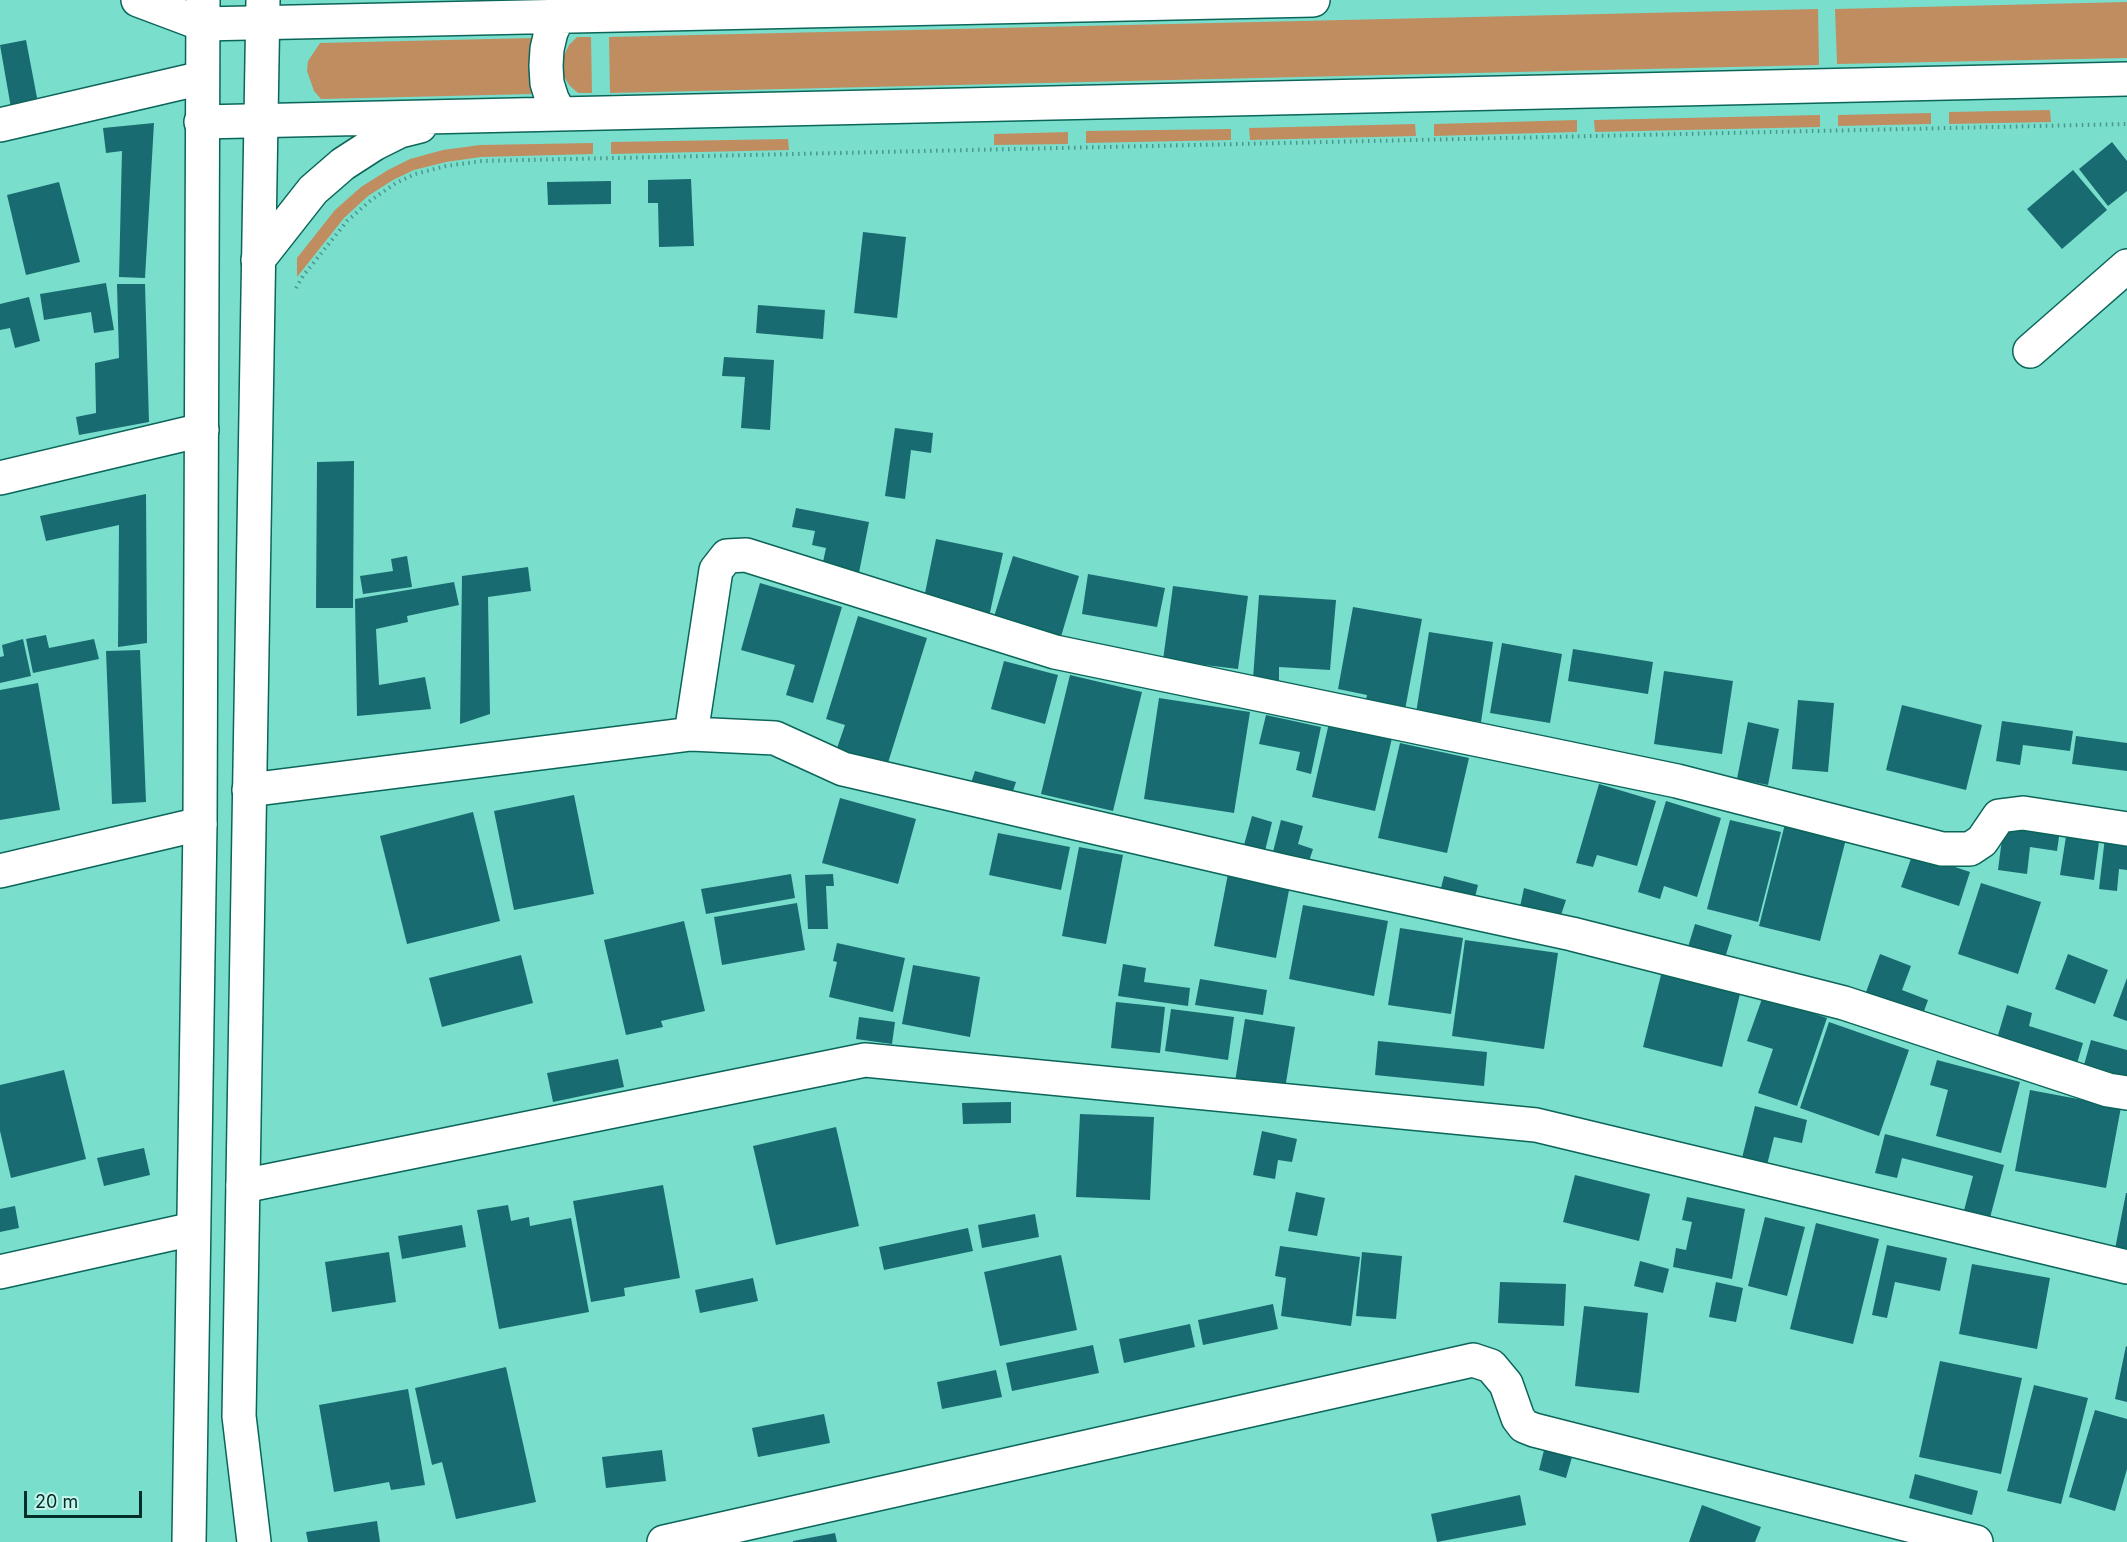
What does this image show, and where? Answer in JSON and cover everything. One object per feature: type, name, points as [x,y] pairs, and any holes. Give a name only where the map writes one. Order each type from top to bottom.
[{"type":"street","points":[[138,0],[203,12],[492,18],[1313,0]]},
{"type":"street","points":[[408,0],[453,15],[492,18]]},
{"type":"street","points":[[189,1542],[200,824],[203,12]]},
{"type":"street","points":[[254,1542],[239,1416],[262,12]]},
{"type":"street","points":[[558,17],[551,32],[546,66],[547,82],[560,114]]},
{"type":"street","points":[[0,124],[201,78]]},
{"type":"street","points":[[201,122],[2127,78]]},
{"type":"street","points":[[258,260],[314,190],[343,164],[400,131],[438,121],[476,116]]},
{"type":"street","points":[[2030,351],[2127,266]]},
{"type":"street","points":[[0,478],[201,430]]},
{"type":"street","points":[[691,734],[716,570],[727,556],[746,555],[1055,652],[1677,781],[1942,849],[1970,849],[1982,841],[1999,816],[2023,813],[2127,829]]},
{"type":"street","points":[[249,790],[691,734],[775,738],[843,769],[1287,872],[1572,934],[1844,1003],[2108,1090],[2127,1093]]},
{"type":"street","points":[[0,871],[200,824]]},
{"type":"street","points":[[243,1186],[865,1060],[1536,1125],[2127,1266]]},
{"type":"street","points":[[0,1272],[193,1229]]},
{"type":"street","points":[[664,1542],[1473,1360],[1491,1366],[1506,1384],[1518,1418],[1524,1426],[1534,1431],[1976,1542]]},
{"type":"path","points":[[292,296],[303,276],[347,221],[371,200],[396,183],[415,174],[446,166],[482,161],[2127,124]]},
{"type":"shaded area","points":[[2127,2],[2127,58],[1837,64],[1835,9]]},
{"type":"shaded area","points":[[1818,9],[1819,65],[610,93],[609,37]]},
{"type":"shaded area","points":[[577,37],[591,37],[592,93],[578,93],[564,77],[562,66],[564,55],[569,45]]},
{"type":"shaded area","points":[[532,38],[529,66],[532,94],[321,99],[314,91],[307,71],[308,61],[320,43]]},
{"type":"shaded area","points":[[2050,110],[2051,122],[1949,124],[1949,112]]},
{"type":"shaded area","points":[[1931,113],[1931,124],[1838,126],[1838,115]]},
{"type":"shaded area","points":[[1820,115],[1820,127],[1595,132],[1594,120]]},
{"type":"shaded area","points":[[1577,120],[1577,132],[1434,136],[1434,124]]},
{"type":"shaded area","points":[[1415,124],[1416,136],[1250,140],[1249,128]]},
{"type":"shaded area","points":[[1231,129],[1231,140],[1086,143],[1086,131]]},
{"type":"shaded area","points":[[1068,132],[1068,144],[994,145],[994,134]]},
{"type":"shaded area","points":[[788,139],[789,150],[611,154],[611,142]]},
{"type":"shaded area","points":[[593,143],[593,154],[481,157],[414,170],[368,196],[344,218],[297,277],[297,258],[335,210],[361,187],[410,159],[443,150],[480,145]]},
{"type":"building","points":[[26,40],[38,103],[11,108],[0,45]]},
{"type":"building","points":[[154,123],[145,278],[119,277],[122,151],[106,153],[103,128]]},
{"type":"building","points":[[2112,142],[2127,161],[2127,191],[2108,206],[2079,169]]},
{"type":"building","points":[[2073,170],[2107,210],[2062,249],[2027,209]]},
{"type":"building","points":[[691,179],[694,246],[659,247],[658,203],[648,203],[648,180]]},
{"type":"building","points":[[611,181],[611,204],[548,205],[547,182]]},
{"type":"building","points":[[59,182],[80,262],[26,275],[7,195]]},
{"type":"building","points":[[863,232],[906,237],[897,318],[854,313]]},
{"type":"building","points":[[106,283],[114,330],[94,333],[91,312],[44,320],[40,294]]},
{"type":"building","points":[[117,284],[145,284],[149,422],[79,435],[76,417],[96,413],[95,363],[119,358]]},
{"type":"building","points":[[29,297],[40,341],[15,348],[10,328],[0,330],[0,304]]},
{"type":"building","points":[[758,305],[825,310],[823,339],[756,333]]},
{"type":"building","points":[[724,357],[774,360],[770,430],[741,428],[745,377],[722,376]]},
{"type":"building","points":[[895,428],[933,433],[931,453],[911,450],[905,499],[885,496]]},
{"type":"building","points":[[354,461],[353,608],[316,608],[317,462]]},
{"type":"building","points":[[146,494],[147,643],[118,647],[119,525],[46,541],[40,516]]},
{"type":"building","points":[[796,508],[869,522],[857,583],[820,576],[826,548],[812,545],[815,531],[792,527]]},
{"type":"building","points":[[936,539],[1003,553],[989,617],[923,603]]},
{"type":"building","points":[[407,556],[412,587],[363,594],[360,576],[393,571],[391,559]]},
{"type":"building","points":[[1013,556],[1079,576],[1060,640],[993,620]]},
{"type":"building","points":[[528,567],[531,591],[488,597],[490,714],[460,724],[462,576]]},
{"type":"building","points":[[1088,574],[1165,588],[1157,627],[1082,614]]},
{"type":"building","points":[[454,582],[459,605],[407,616],[408,622],[376,629],[379,685],[425,677],[431,709],[357,716],[355,599]]},
{"type":"building","points":[[760,583],[842,607],[813,703],[786,695],[795,665],[741,650]]},
{"type":"building","points":[[1173,586],[1248,596],[1238,669],[1163,660]]},
{"type":"building","points":[[1259,595],[1336,600],[1330,670],[1279,667],[1279,681],[1253,679]]},
{"type":"building","points":[[1353,607],[1422,619],[1404,715],[1364,708],[1367,695],[1338,689]]},
{"type":"building","points":[[858,616],[927,638],[887,766],[836,751],[845,725],[826,719]]},
{"type":"building","points":[[1429,632],[1493,642],[1481,722],[1416,713]]},
{"type":"building","points":[[46,635],[49,648],[94,639],[99,659],[33,673],[26,639]]},
{"type":"building","points":[[23,639],[31,676],[0,683],[0,657],[4,656],[2,645]]},
{"type":"building","points":[[1502,643],[1562,654],[1550,723],[1490,713]]},
{"type":"building","points":[[1573,649],[1653,662],[1648,694],[1568,681]]},
{"type":"building","points":[[140,650],[146,802],[112,804],[106,651]]},
{"type":"building","points":[[1004,661],[1058,675],[1045,724],[991,709]]},
{"type":"building","points":[[1664,671],[1733,681],[1722,754],[1654,744]]},
{"type":"building","points":[[1070,675],[1142,692],[1113,811],[1041,794]]},
{"type":"building","points":[[38,683],[60,810],[0,820],[0,690]]},
{"type":"building","points":[[1159,698],[1250,712],[1234,813],[1144,799]]},
{"type":"building","points":[[1798,700],[1834,703],[1828,772],[1792,769]]},
{"type":"building","points":[[1902,705],[1982,725],[1966,790],[1886,770]]},
{"type":"building","points":[[1266,715],[1321,727],[1311,774],[1296,770],[1300,752],[1259,744]]},
{"type":"building","points":[[2002,721],[2073,731],[2070,751],[2023,745],[2020,765],[1996,761]]},
{"type":"building","points":[[1748,722],[1779,729],[1768,785],[1737,779]]},
{"type":"building","points":[[1329,723],[1392,738],[1375,811],[1312,797]]},
{"type":"building","points":[[2076,736],[2127,743],[2127,771],[2072,764]]},
{"type":"building","points":[[1400,743],[1469,758],[1447,853],[1378,838]]},
{"type":"building","points":[[975,771],[1016,782],[1009,803],[968,792]]},
{"type":"building","points":[[1599,784],[1656,801],[1637,866],[1597,855],[1593,867],[1576,863]]},
{"type":"building","points":[[574,795],[594,894],[514,910],[494,811]]},
{"type":"building","points":[[840,798],[916,819],[898,884],[822,863]]},
{"type":"building","points":[[1666,801],[1721,818],[1697,897],[1664,886],[1660,899],[1638,892]]},
{"type":"building","points":[[473,812],[500,921],[407,944],[380,836]]},
{"type":"building","points":[[1252,816],[1272,822],[1265,851],[1244,845]]},
{"type":"building","points":[[1281,820],[1303,826],[1298,844],[1313,849],[1309,861],[1273,852]]},
{"type":"building","points":[[1730,820],[1781,832],[1758,922],[1707,909]]},
{"type":"building","points":[[2004,823],[2060,830],[2057,851],[2030,847],[2027,874],[1998,870]]},
{"type":"building","points":[[1785,824],[1846,839],[1820,941],[1759,926]]},
{"type":"building","points":[[2067,830],[2100,834],[2094,880],[2060,875]]},
{"type":"building","points":[[998,833],[1070,847],[1061,890],[989,875]]},
{"type":"building","points":[[2105,837],[2127,839],[2127,870],[2119,869],[2117,891],[2099,889]]},
{"type":"building","points":[[1079,847],[1123,855],[1106,944],[1062,936]]},
{"type":"building","points":[[1913,853],[1970,872],[1959,906],[1901,887]]},
{"type":"building","points":[[791,874],[795,898],[706,914],[701,889]]},
{"type":"building","points":[[833,874],[834,886],[826,886],[828,929],[808,929],[805,875]]},
{"type":"building","points":[[1228,874],[1290,885],[1276,958],[1214,946]]},
{"type":"building","points":[[1444,876],[1478,885],[1473,905],[1439,896]]},
{"type":"building","points":[[1981,883],[2041,902],[2018,974],[1958,954]]},
{"type":"building","points":[[1524,888],[1566,900],[1560,918],[1520,907]]},
{"type":"building","points":[[797,903],[805,950],[722,965],[714,917]]},
{"type":"building","points":[[1303,905],[1388,921],[1374,996],[1289,979]]},
{"type":"building","points":[[684,921],[705,1011],[661,1021],[663,1027],[626,1035],[604,940]]},
{"type":"building","points":[[1695,924],[1732,935],[1725,958],[1688,947]]},
{"type":"building","points":[[1400,928],[1463,938],[1451,1014],[1388,1005]]},
{"type":"building","points":[[1465,940],[1558,953],[1544,1049],[1452,1036]]},
{"type":"building","points":[[837,943],[905,958],[893,1012],[829,997],[837,962],[833,961]]},
{"type":"building","points":[[1880,954],[1911,966],[1902,990],[1928,1000],[1919,1025],[1862,1003]]},
{"type":"building","points":[[2068,954],[2108,970],[2095,1004],[2055,989]]},
{"type":"building","points":[[521,955],[533,1003],[442,1027],[429,978]]},
{"type":"building","points":[[1123,964],[1146,968],[1144,982],[1190,988],[1188,1006],[1118,996]]},
{"type":"building","points":[[913,965],[980,977],[970,1037],[902,1024]]},
{"type":"building","points":[[1663,967],[1742,986],[1722,1067],[1643,1047]]},
{"type":"building","points":[[2127,978],[2127,1021],[2113,1016]]},
{"type":"building","points":[[1200,979],[1267,990],[1263,1015],[1195,1005]]},
{"type":"building","points":[[1763,996],[1827,1018],[1797,1106],[1758,1093],[1773,1049],[1747,1041]]},
{"type":"building","points":[[1116,1002],[1165,1007],[1160,1053],[1111,1048]]},
{"type":"building","points":[[2007,1005],[2032,1013],[2029,1026],[2083,1043],[2075,1070],[1995,1045]]},
{"type":"building","points":[[1171,1009],[1234,1017],[1228,1060],[1165,1051]]},
{"type":"building","points":[[859,1017],[895,1022],[892,1044],[856,1039]]},
{"type":"building","points":[[1245,1019],[1295,1027],[1284,1095],[1234,1088]]},
{"type":"building","points":[[1829,1022],[1909,1050],[1879,1136],[1800,1108]]},
{"type":"building","points":[[2091,1040],[2127,1050],[2127,1077],[2084,1065]]},
{"type":"building","points":[[1378,1041],[1487,1052],[1484,1086],[1375,1075]]},
{"type":"building","points":[[618,1059],[624,1087],[553,1102],[547,1073]]},
{"type":"building","points":[[1937,1060],[2020,1082],[2001,1153],[1936,1136],[1948,1090],[1930,1085]]},
{"type":"building","points":[[64,1070],[86,1159],[11,1178],[0,1131],[0,1085]]},
{"type":"building","points":[[2030,1090],[2121,1107],[2106,1188],[2015,1171]]},
{"type":"building","points":[[1011,1102],[1011,1123],[963,1124],[962,1103]]},
{"type":"building","points":[[1755,1106],[1807,1120],[1802,1143],[1774,1137],[1767,1165],[1742,1158]]},
{"type":"building","points":[[1080,1114],[1154,1117],[1150,1200],[1076,1197]]},
{"type":"building","points":[[836,1127],[859,1226],[776,1245],[753,1146]]},
{"type":"building","points":[[1262,1131],[1297,1139],[1292,1162],[1278,1160],[1275,1179],[1253,1175]]},
{"type":"building","points":[[1885,1134],[2004,1165],[1987,1229],[1961,1222],[1973,1176],[1902,1158],[1897,1178],[1875,1173]]},
{"type":"building","points":[[144,1148],[150,1175],[104,1186],[97,1158]]},
{"type":"building","points":[[1575,1175],[1650,1194],[1639,1241],[1563,1222]]},
{"type":"building","points":[[663,1185],[680,1278],[624,1288],[625,1296],[591,1302],[573,1201]]},
{"type":"building","points":[[1296,1192],[1325,1198],[1317,1236],[1288,1231]]},
{"type":"building","points":[[2127,1193],[2127,1251],[2115,1249]]},
{"type":"building","points":[[1687,1197],[1745,1209],[1732,1279],[1673,1267],[1676,1248],[1686,1250],[1692,1222],[1682,1220]]},
{"type":"building","points":[[508,1205],[511,1221],[529,1217],[530,1226],[571,1218],[589,1312],[499,1329],[477,1210]]},
{"type":"building","points":[[15,1206],[19,1228],[0,1232],[0,1209]]},
{"type":"building","points":[[1035,1214],[1039,1237],[982,1248],[978,1225]]},
{"type":"building","points":[[1765,1217],[1805,1227],[1787,1296],[1748,1286]]},
{"type":"building","points":[[1816,1223],[1879,1239],[1853,1344],[1790,1329]]},
{"type":"building","points":[[462,1225],[466,1247],[402,1259],[398,1236]]},
{"type":"building","points":[[968,1228],[973,1251],[884,1270],[879,1247]]},
{"type":"building","points":[[1887,1245],[1947,1258],[1940,1291],[1895,1282],[1887,1318],[1872,1315]]},
{"type":"building","points":[[1280,1246],[1360,1257],[1351,1326],[1281,1316],[1286,1278],[1275,1276]]},
{"type":"building","points":[[389,1252],[396,1302],[332,1312],[325,1262]]},
{"type":"building","points":[[1362,1252],[1402,1256],[1396,1319],[1356,1316]]},
{"type":"building","points":[[1061,1255],[1077,1330],[1000,1346],[984,1272]]},
{"type":"building","points":[[1640,1261],[1669,1269],[1663,1293],[1634,1286]]},
{"type":"building","points":[[1972,1264],[2050,1278],[2037,1349],[1959,1334]]},
{"type":"building","points":[[753,1278],[758,1301],[700,1313],[695,1290]]},
{"type":"building","points":[[1500,1282],[1566,1284],[1564,1326],[1498,1323]]},
{"type":"building","points":[[1716,1282],[1743,1288],[1736,1322],[1709,1317]]},
{"type":"building","points":[[1273,1304],[1278,1329],[1203,1345],[1198,1320]]},
{"type":"building","points":[[1584,1306],[1648,1313],[1639,1393],[1575,1386]]},
{"type":"building","points":[[1190,1324],[1195,1347],[1124,1363],[1119,1339]]},
{"type":"building","points":[[1093,1345],[1099,1373],[1012,1391],[1006,1363]]},
{"type":"building","points":[[2127,1347],[2127,1402],[2115,1399]]},
{"type":"building","points":[[1940,1361],[2022,1378],[2001,1474],[1919,1457]]},
{"type":"building","points":[[506,1367],[536,1502],[456,1519],[442,1462],[432,1465],[415,1388]]},
{"type":"building","points":[[996,1370],[1002,1397],[942,1409],[937,1382]]},
{"type":"building","points":[[2034,1385],[2088,1398],[2061,1504],[2007,1491]]},
{"type":"building","points":[[408,1389],[425,1485],[391,1490],[389,1482],[334,1492],[319,1405]]},
{"type":"building","points":[[2095,1410],[2127,1419],[2127,1469],[2115,1511],[2069,1497]]},
{"type":"building","points":[[824,1414],[830,1443],[758,1457],[752,1428]]},
{"type":"building","points":[[662,1450],[666,1481],[606,1488],[602,1457]]},
{"type":"building","points":[[1544,1450],[1572,1457],[1566,1478],[1539,1470]]},
{"type":"building","points":[[1915,1474],[1978,1491],[1972,1515],[1909,1498]]},
{"type":"building","points":[[1520,1495],[1526,1525],[1437,1542],[1431,1514]]},
{"type":"building","points":[[1702,1505],[1761,1527],[1755,1542],[1689,1542]]},
{"type":"building","points":[[377,1521],[380,1542],[308,1542],[306,1532]]},
{"type":"building","points":[[835,1533],[837,1542],[793,1542],[793,1541]]}]
